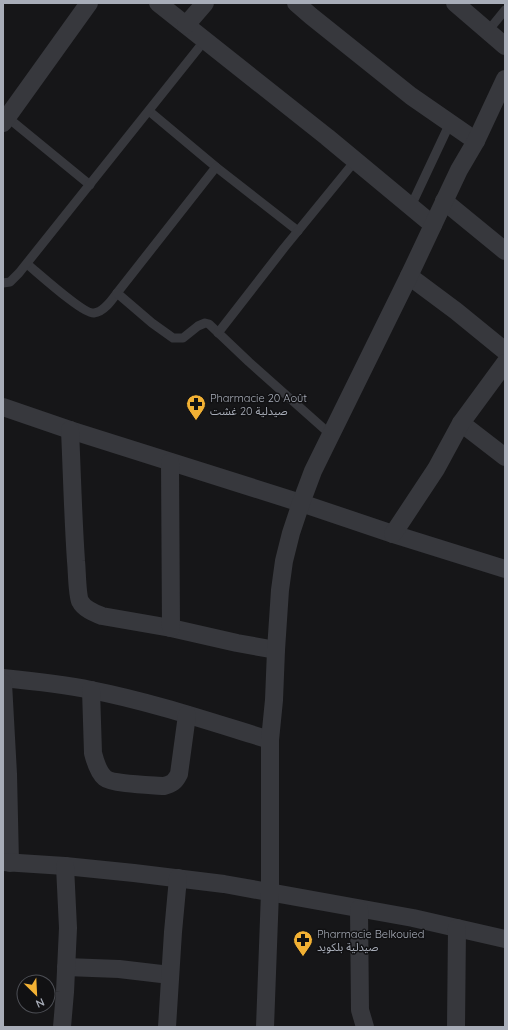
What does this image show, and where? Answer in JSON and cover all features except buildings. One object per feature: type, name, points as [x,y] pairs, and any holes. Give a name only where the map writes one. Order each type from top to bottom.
[{"type":"street","points":[[5,120],[89,3]]},
{"type":"street","points":[[158,3],[206,40],[433,225]]},
{"type":"street","points":[[186,25],[205,3]]},
{"type":"street","points":[[296,3],[411,96],[476,140]]},
{"type":"street","points":[[455,3],[505,46]]},
{"type":"street","points":[[265,1027],[270,892],[270,740],[274,700],[280,590],[284,561],[291,533],[300,503],[313,471],[410,276],[444,201],[476,140],[505,79]]},
{"type":"street","points":[[444,201],[505,251]]},
{"type":"street","points":[[410,276],[505,351]]},
{"type":"street","points":[[393,534],[436,469],[461,423],[505,362]]},
{"type":"street","points":[[3,407],[70,430],[505,569]]},
{"type":"street","points":[[461,423],[505,457]]},
{"type":"street","points":[[70,430],[78,590],[80,601],[85,608],[102,616],[171,628],[276,650]]},
{"type":"street","points":[[170,462],[171,628]]},
{"type":"street","points":[[3,678],[47,682],[91,690],[145,703],[270,740]]},
{"type":"street","points":[[3,683],[8,774],[7,862],[65,866],[224,884],[413,918],[505,939]]},
{"type":"street","points":[[91,690],[94,753],[96,763],[105,778],[113,782],[164,786],[172,784],[177,779],[179,774],[187,715]]},
{"type":"street","points":[[62,1027],[68,928],[65,866]]},
{"type":"street","points":[[167,1027],[178,878]]},
{"type":"street","points":[[359,909],[360,1010],[365,1027]]},
{"type":"street","points":[[456,1027],[457,928]]},
{"type":"street","points":[[66,967],[119,969],[170,975]]},
{"type":"lane","points":[[488,31],[505,10]]},
{"type":"lane","points":[[3,284],[10,282],[27,264],[206,40]]},
{"type":"lane","points":[[149,111],[216,167],[298,231]]},
{"type":"lane","points":[[5,120],[90,185]]},
{"type":"lane","points":[[411,206],[450,123]]},
{"type":"lane","points":[[218,332],[355,161]]},
{"type":"lane","points":[[27,264],[77,305],[88,312],[94,314],[101,311],[118,293],[216,167]]},
{"type":"lane","points":[[118,293],[152,323],[173,338],[183,338],[198,326],[206,323],[209,324],[249,362],[332,434]]},
{"type":"place","name":"Pharmacie 20 Août صيدلية 20 غشت","points":[[196,421]]},
{"type":"place","name":"Pharmacie Belkouied صيدلية بلكويد","points":[[303,957]]}]
